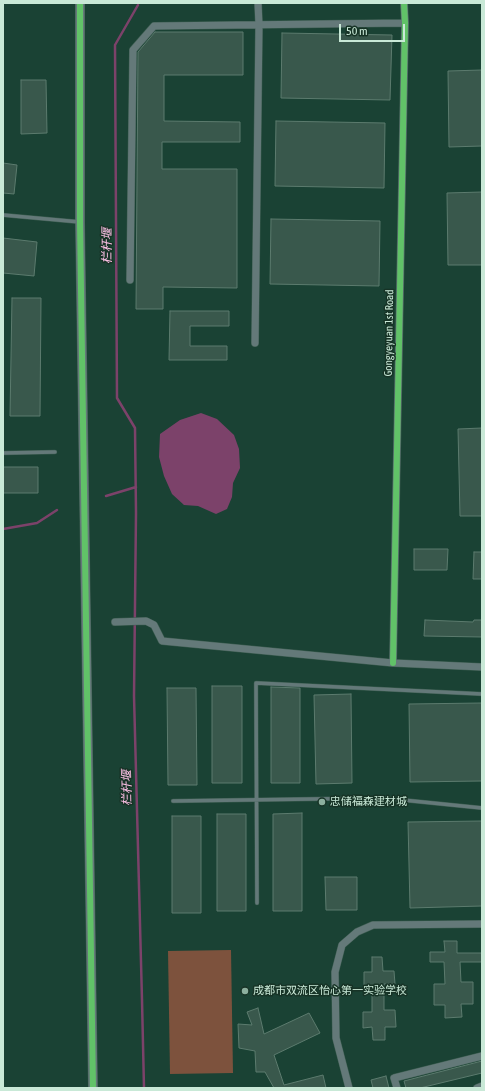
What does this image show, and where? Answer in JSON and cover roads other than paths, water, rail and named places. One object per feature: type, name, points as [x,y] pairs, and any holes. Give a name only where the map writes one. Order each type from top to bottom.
[{"type":"street","points":[[80,3],[80,222],[93,1088]]},
{"type":"street","points":[[255,343],[258,3]]},
{"type":"street","name":"Gongyeyuan 1st Road","points":[[393,663],[405,23],[404,3]]},
{"type":"street","points":[[130,280],[133,50],[154,26],[405,23]]},
{"type":"street","points":[[115,622],[146,621],[154,625],[162,641],[393,663],[482,667]]},
{"type":"street","points":[[348,1088],[336,1038],[336,972],[342,945],[357,932],[373,925],[482,924]]},
{"type":"street","points":[[397,1088],[394,1078],[482,1056]]},
{"type":"street","points":[[477,1088],[482,1086]]},
{"type":"lane","points":[[3,215],[80,222]]},
{"type":"lane","points":[[3,453],[55,452]]},
{"type":"lane","points":[[257,903],[256,683],[482,694]]},
{"type":"lane","points":[[173,801],[383,798],[482,808]]},
{"type":"waterway","name":"栏杆堰","points":[[138,5],[115,45],[117,398],[135,428],[136,513],[134,696],[144,1088]]},
{"type":"waterway","name":"栏杆堰","points":[[106,496],[136,487]]},
{"type":"waterway","name":"栏杆堰","points":[[3,529],[37,523],[57,510]]},
{"type":"place","name":"忠储福森建材城","points":[[322,802]]},
{"type":"place","name":"成都市双流区怡心第一实验学校","points":[[245,991]]}]
